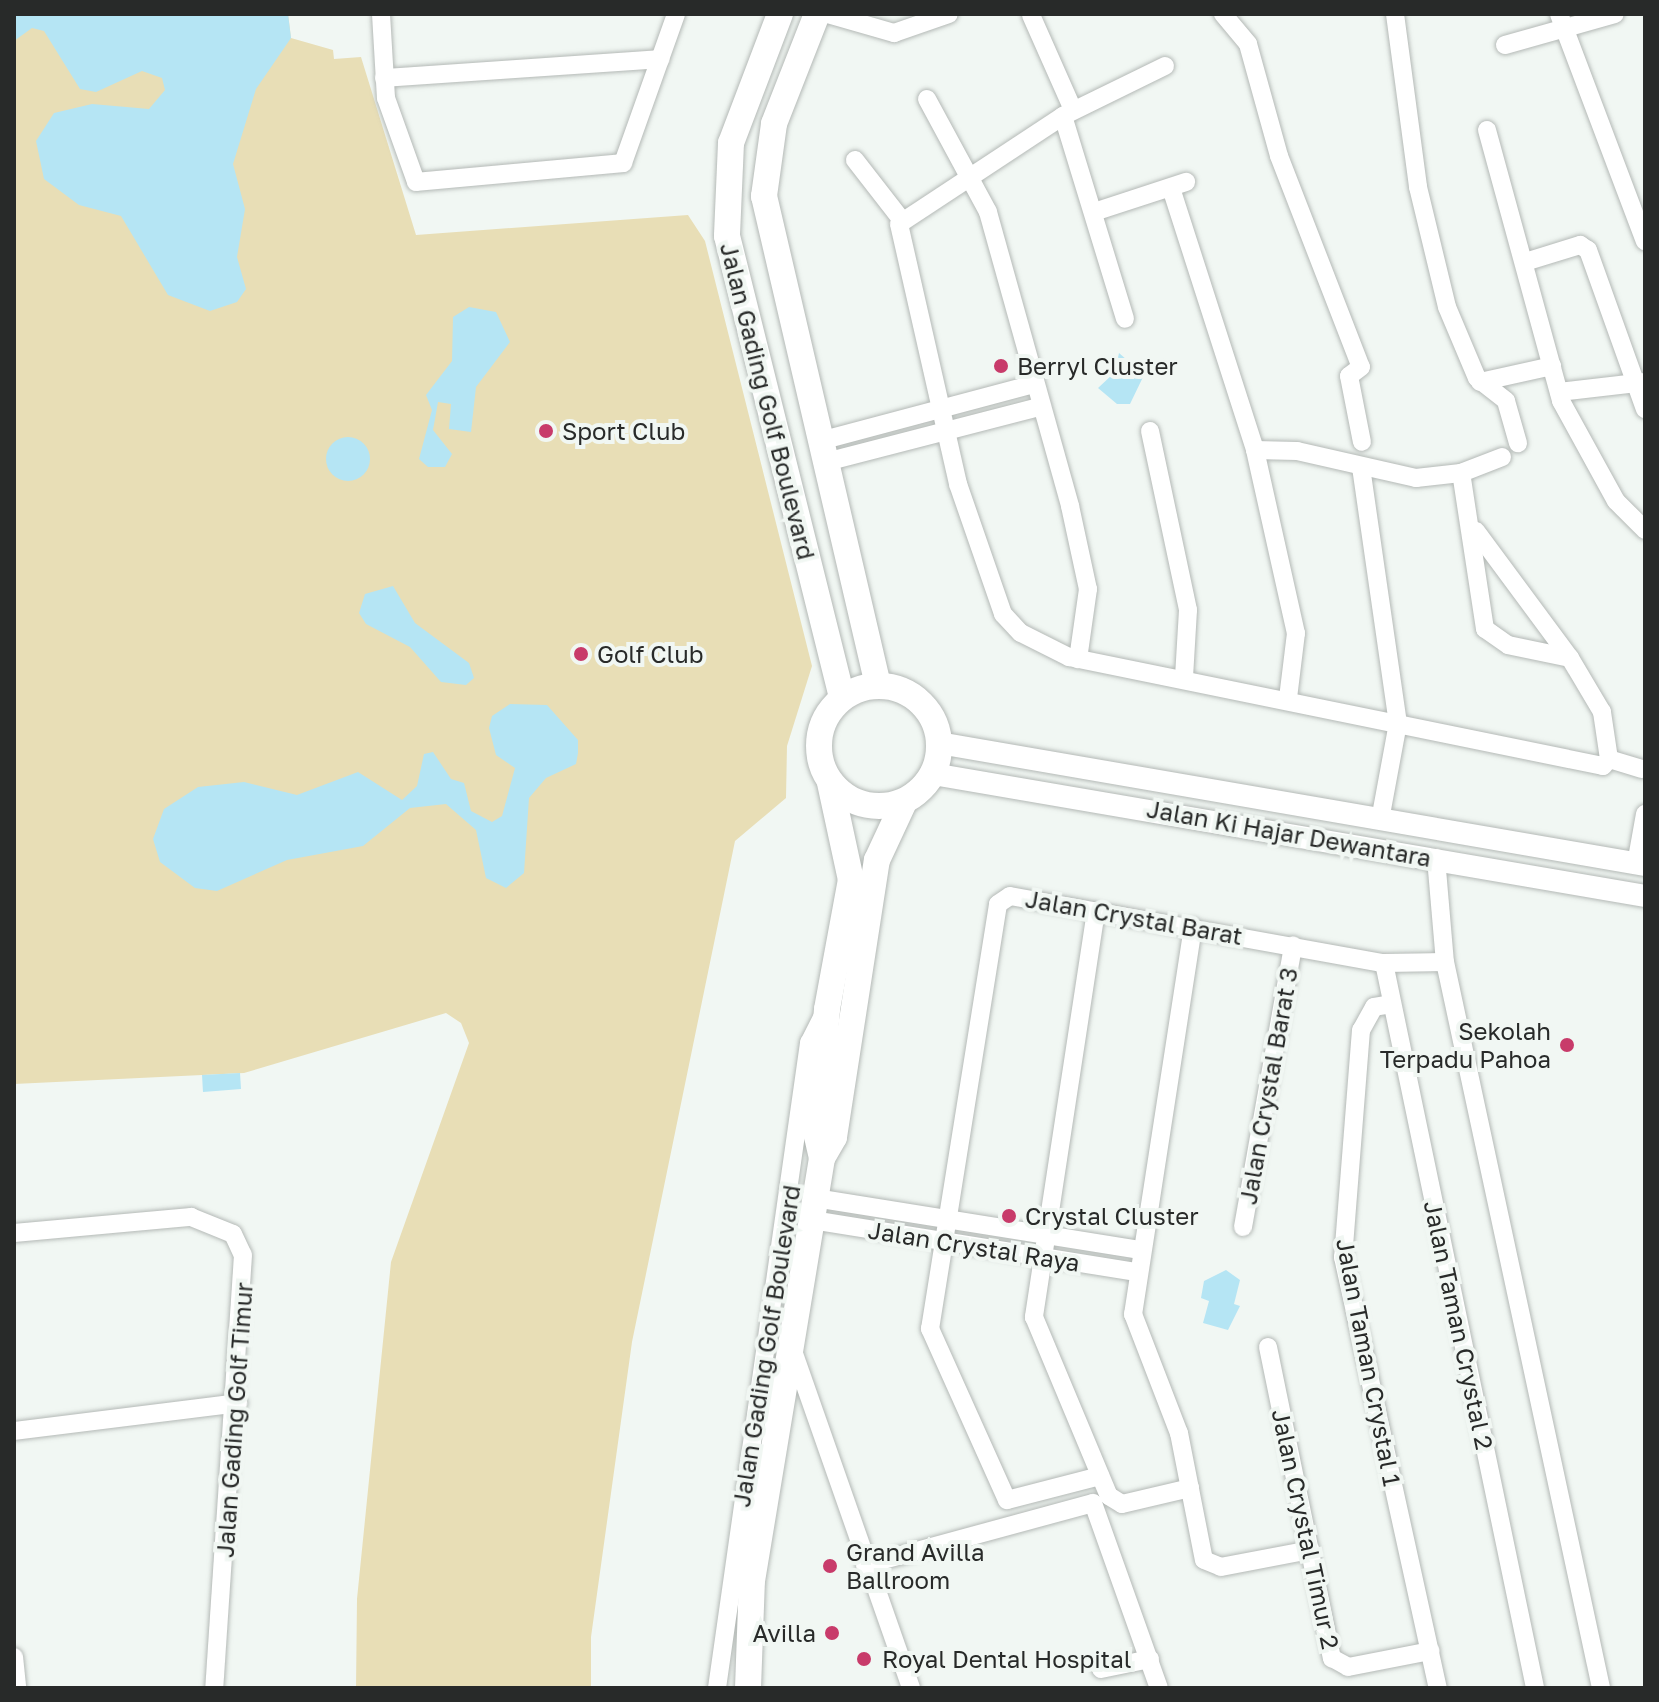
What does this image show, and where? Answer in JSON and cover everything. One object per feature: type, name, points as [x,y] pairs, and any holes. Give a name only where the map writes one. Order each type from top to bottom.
[{"type":"main road","name":"Jalan Gading Golf Boulevard","points":[[780,14],[731,143],[727,236],[842,698]]},
{"type":"main road","name":"Jalan Gading Golf Boulevard","points":[[817,14],[774,124],[764,196],[878,685]]},
{"type":"main road","points":[[878,685],[927,709],[939,743],[933,774],[904,802],[864,805],[830,783],[818,747],[829,711],[842,698],[878,685]]},
{"type":"main road","name":"Jalan Gading Golf Boulevard","points":[[822,1158],[816,1133],[827,1009],[851,880],[830,783]]},
{"type":"main road","name":"Jalan Gading Golf Boulevard","points":[[748,1688],[752,1581],[813,1209],[822,1158],[834,1137],[853,985],[881,846],[904,802]]},
{"type":"street","points":[[381,14],[384,78],[414,181],[544,173],[623,163],[676,14]]},
{"type":"street","points":[[828,14],[894,33],[949,14]]},
{"type":"street","points":[[1223,14],[1248,44],[1279,156],[1361,367],[1349,376],[1362,442]]},
{"type":"street","points":[[1395,14],[1432,253],[1480,382],[1506,401],[1518,443]]},
{"type":"street","points":[[1505,45],[1561,22],[1615,14]]},
{"type":"street","points":[[1031,15],[1068,113],[1125,319]]},
{"type":"street","points":[[1561,22],[1645,241]]},
{"type":"street","points":[[384,78],[660,59]]},
{"type":"street","points":[[901,219],[1068,113],[1165,66]]},
{"type":"street","points":[[927,99],[972,175],[1034,384],[1086,576],[1078,659]]},
{"type":"street","points":[[1487,130],[1559,392],[1616,501],[1645,530]]},
{"type":"street","points":[[855,160],[901,219],[898,238],[946,431],[993,598],[1021,633],[1078,659],[1288,698],[1600,766],[1609,759]]},
{"type":"street","points":[[1094,212],[1179,185],[1255,450],[1296,633],[1288,698]]},
{"type":"street","points":[[1525,262],[1580,245],[1588,250],[1640,384],[1645,409]]},
{"type":"street","points":[[1480,382],[1552,366]]},
{"type":"street","points":[[823,452],[941,409],[1034,384]]},
{"type":"street","points":[[1559,392],[1640,384]]},
{"type":"street","points":[[823,452],[946,431],[1039,407]]},
{"type":"street","points":[[1150,431],[1188,610],[1184,677]]},
{"type":"street","points":[[1255,450],[1297,451],[1416,478],[1461,473],[1502,457]]},
{"type":"street","points":[[1361,467],[1398,723],[1380,820]]},
{"type":"street","points":[[1461,473],[1475,529],[1485,629],[1508,645],[1570,658]]},
{"type":"street","points":[[1475,529],[1570,658],[1602,712],[1609,759]]},
{"type":"street","name":"Jalan Ki Hajar Dewantara","points":[[939,743],[1641,864]]},
{"type":"street","points":[[1609,759],[1641,769]]},
{"type":"street","name":"Jalan Ki Hajar Dewantara","points":[[933,774],[1645,896]]},
{"type":"street","points":[[1641,864],[1645,814]]},
{"type":"street","points":[[1436,858],[1445,962],[1601,1688]]},
{"type":"street","name":"Jalan Crystal Barat","points":[[1100,1476],[1013,1501],[1001,1495],[930,1329],[945,1219],[998,904],[1010,896],[1384,963],[1445,962]]},
{"type":"street","points":[[1096,911],[1042,1234],[1034,1317],[1100,1476],[1122,1504],[1190,1488]]},
{"type":"street","points":[[1193,927],[1137,1272],[1135,1323],[1179,1433],[1202,1554],[1211,1567],[1310,1550]]},
{"type":"street","name":"Jalan Crystal Barat 3","points":[[1243,1227],[1293,945]]},
{"type":"street","name":"Jalan Taman Crystal 2","points":[[1384,963],[1535,1688]]},
{"type":"street","points":[[827,1009],[853,985]]},
{"type":"street","name":"Jalan Taman Crystal 1","points":[[1392,1004],[1365,1014],[1361,1030],[1343,1257],[1438,1688]]},
{"type":"street","name":"Jalan Gading Golf Boulevard","points":[[717,1688],[809,1043],[827,1009]]},
{"type":"street","name":"Jalan Crystal Raya","points":[[813,1209],[945,1219],[1141,1250]]},
{"type":"street","name":"Jalan Crystal Raya","points":[[813,1209],[942,1241],[1137,1272]]},
{"type":"street","name":"Jalan Gading Golf Timur","points":[[14,1233],[191,1217],[233,1234],[243,1255],[245,1307],[214,1688]]},
{"type":"street","points":[[791,1345],[865,1565],[911,1688]]},
{"type":"street","name":"Jalan Crystal Timur 2","points":[[1268,1347],[1310,1550],[1338,1665],[1430,1651]]},
{"type":"street","points":[[14,1431],[238,1403]]},
{"type":"street","points":[[865,1565],[1090,1502],[1159,1688]]},
{"type":"street","points":[[14,1657],[17,1688]]},
{"type":"street","points":[[1101,1669],[1150,1659]]},
{"type":"shaded area","points":[[14,14],[288,14],[291,38],[333,50],[334,59],[361,57],[416,235],[688,215],[705,241],[812,666],[787,746],[786,798],[735,841],[632,1342],[591,1637],[591,1688],[356,1688],[357,1599],[391,1262],[469,1043],[461,1023],[446,1013],[244,1073],[14,1084]]},
{"type":"water","points":[[14,14],[288,14],[291,38],[256,89],[233,164],[245,209],[237,257],[246,289],[237,302],[210,311],[168,295],[121,216],[79,205],[44,179],[36,141],[54,113],[92,104],[149,109],[165,90],[162,78],[142,71],[96,92],[80,89],[44,31],[32,28],[14,41]]},
{"type":"water","points":[[469,307],[496,312],[510,342],[476,387],[471,432],[449,429],[451,404],[438,402],[433,430],[452,454],[445,467],[428,467],[419,459],[432,410],[426,395],[452,361],[453,317]]},
{"type":"water","points":[[1119,353],[1144,375],[1130,404],[1117,404],[1098,388],[1113,374]]},
{"type":"water","points":[[348,437],[364,443],[370,459],[364,475],[348,481],[332,475],[326,459],[332,443]]},
{"type":"water","points":[[393,586],[415,623],[469,663],[474,678],[466,685],[441,682],[410,647],[366,624],[359,613],[365,594]]},
{"type":"water","points":[[510,704],[547,705],[578,740],[578,753],[576,764],[546,778],[529,798],[524,873],[506,888],[486,878],[476,830],[446,804],[410,808],[363,846],[287,860],[217,891],[195,888],[160,862],[153,839],[164,809],[198,787],[244,782],[297,795],[358,772],[402,800],[417,786],[424,754],[433,752],[451,779],[464,783],[471,811],[492,822],[502,816],[515,768],[496,755],[489,728],[492,716]]},
{"type":"water","points":[[240,1073],[241,1089],[203,1092],[202,1075]]},
{"type":"water","points":[[1226,1270],[1240,1280],[1234,1304],[1240,1306],[1228,1330],[1203,1323],[1209,1301],[1201,1298],[1204,1281]]},
{"type":"place","name":"Berryl Cluster","points":[[1001,366]]},
{"type":"place","name":"Sport Club","points":[[546,431]]},
{"type":"place","name":"Golf Club","points":[[581,654]]},
{"type":"place","name":"Sekolah Terpadu Pahoa","points":[[1567,1045]]},
{"type":"place","name":"Crystal Cluster","points":[[1009,1216]]},
{"type":"place","name":"Grand Avilla Ballroom","points":[[830,1566]]},
{"type":"place","name":"Avilla","points":[[832,1633]]},
{"type":"place","name":"Royal Dental Hospital","points":[[864,1659]]}]
